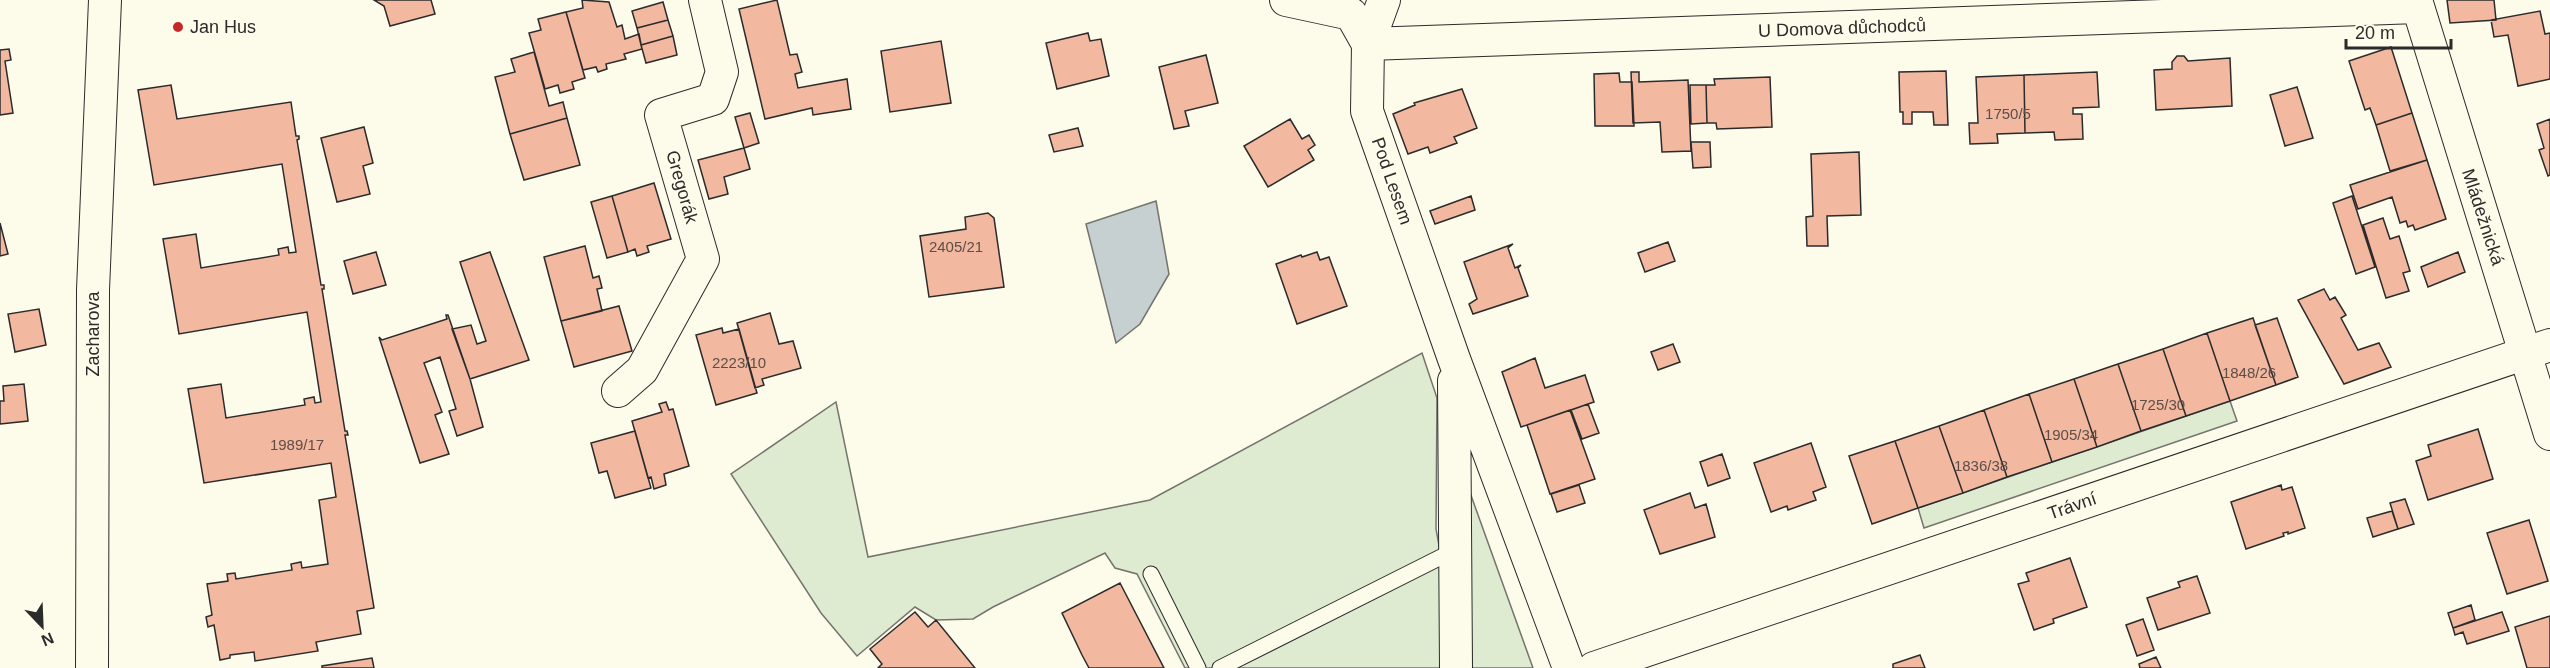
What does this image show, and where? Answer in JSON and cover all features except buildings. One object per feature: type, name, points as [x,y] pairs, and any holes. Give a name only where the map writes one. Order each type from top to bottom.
[{"type":"street","name":"Zacharova","points":[[92,668],[93,290],[105,0]]},
{"type":"street","name":"Gregorák","points":[[618,391],[642,369],[703,259],[661,115],[714,99],[722,72],[705,0]]},
{"type":"street","points":[[1286,0],[1351,14],[1368,44]]},
{"type":"street","name":"Pod Lesem","points":[[1384,0],[1368,44],[1367,111],[1454,359],[1569,668]]},
{"type":"street","name":"U Domova důchodců","points":[[1368,44],[2416,4]]},
{"type":"street","name":"Mládežnická","points":[[2416,4],[2538,349],[2550,434]]},
{"type":"street","name":"Trávní","points":[[1594,668],[2538,349]]},
{"type":"street","name":"Pod Lesem","points":[[1454,359],[1456,668]]},
{"type":"lane","points":[[1220,668],[1455,550]]},
{"type":"lane","points":[[1151,574],[1198,668]]},
{"type":"green space","points":[[1422,353],[1437,398],[1436,529],[1448,595],[1447,668],[1185,668],[1137,574],[1115,568],[1105,553],[973,619],[936,620],[915,607],[857,656],[821,613],[731,474],[836,402],[868,557],[1150,500]]},
{"type":"green space","points":[[2230,401],[2237,421],[1924,528],[1918,508]]},
{"type":"green space","points":[[1468,487],[1533,668],[1472,668]]},
{"type":"shaded area","points":[[1156,201],[1169,274],[1140,324],[1116,343],[1086,224]]},
{"type":"place","name":"Jan Hus","points":[[178,27]]}]
